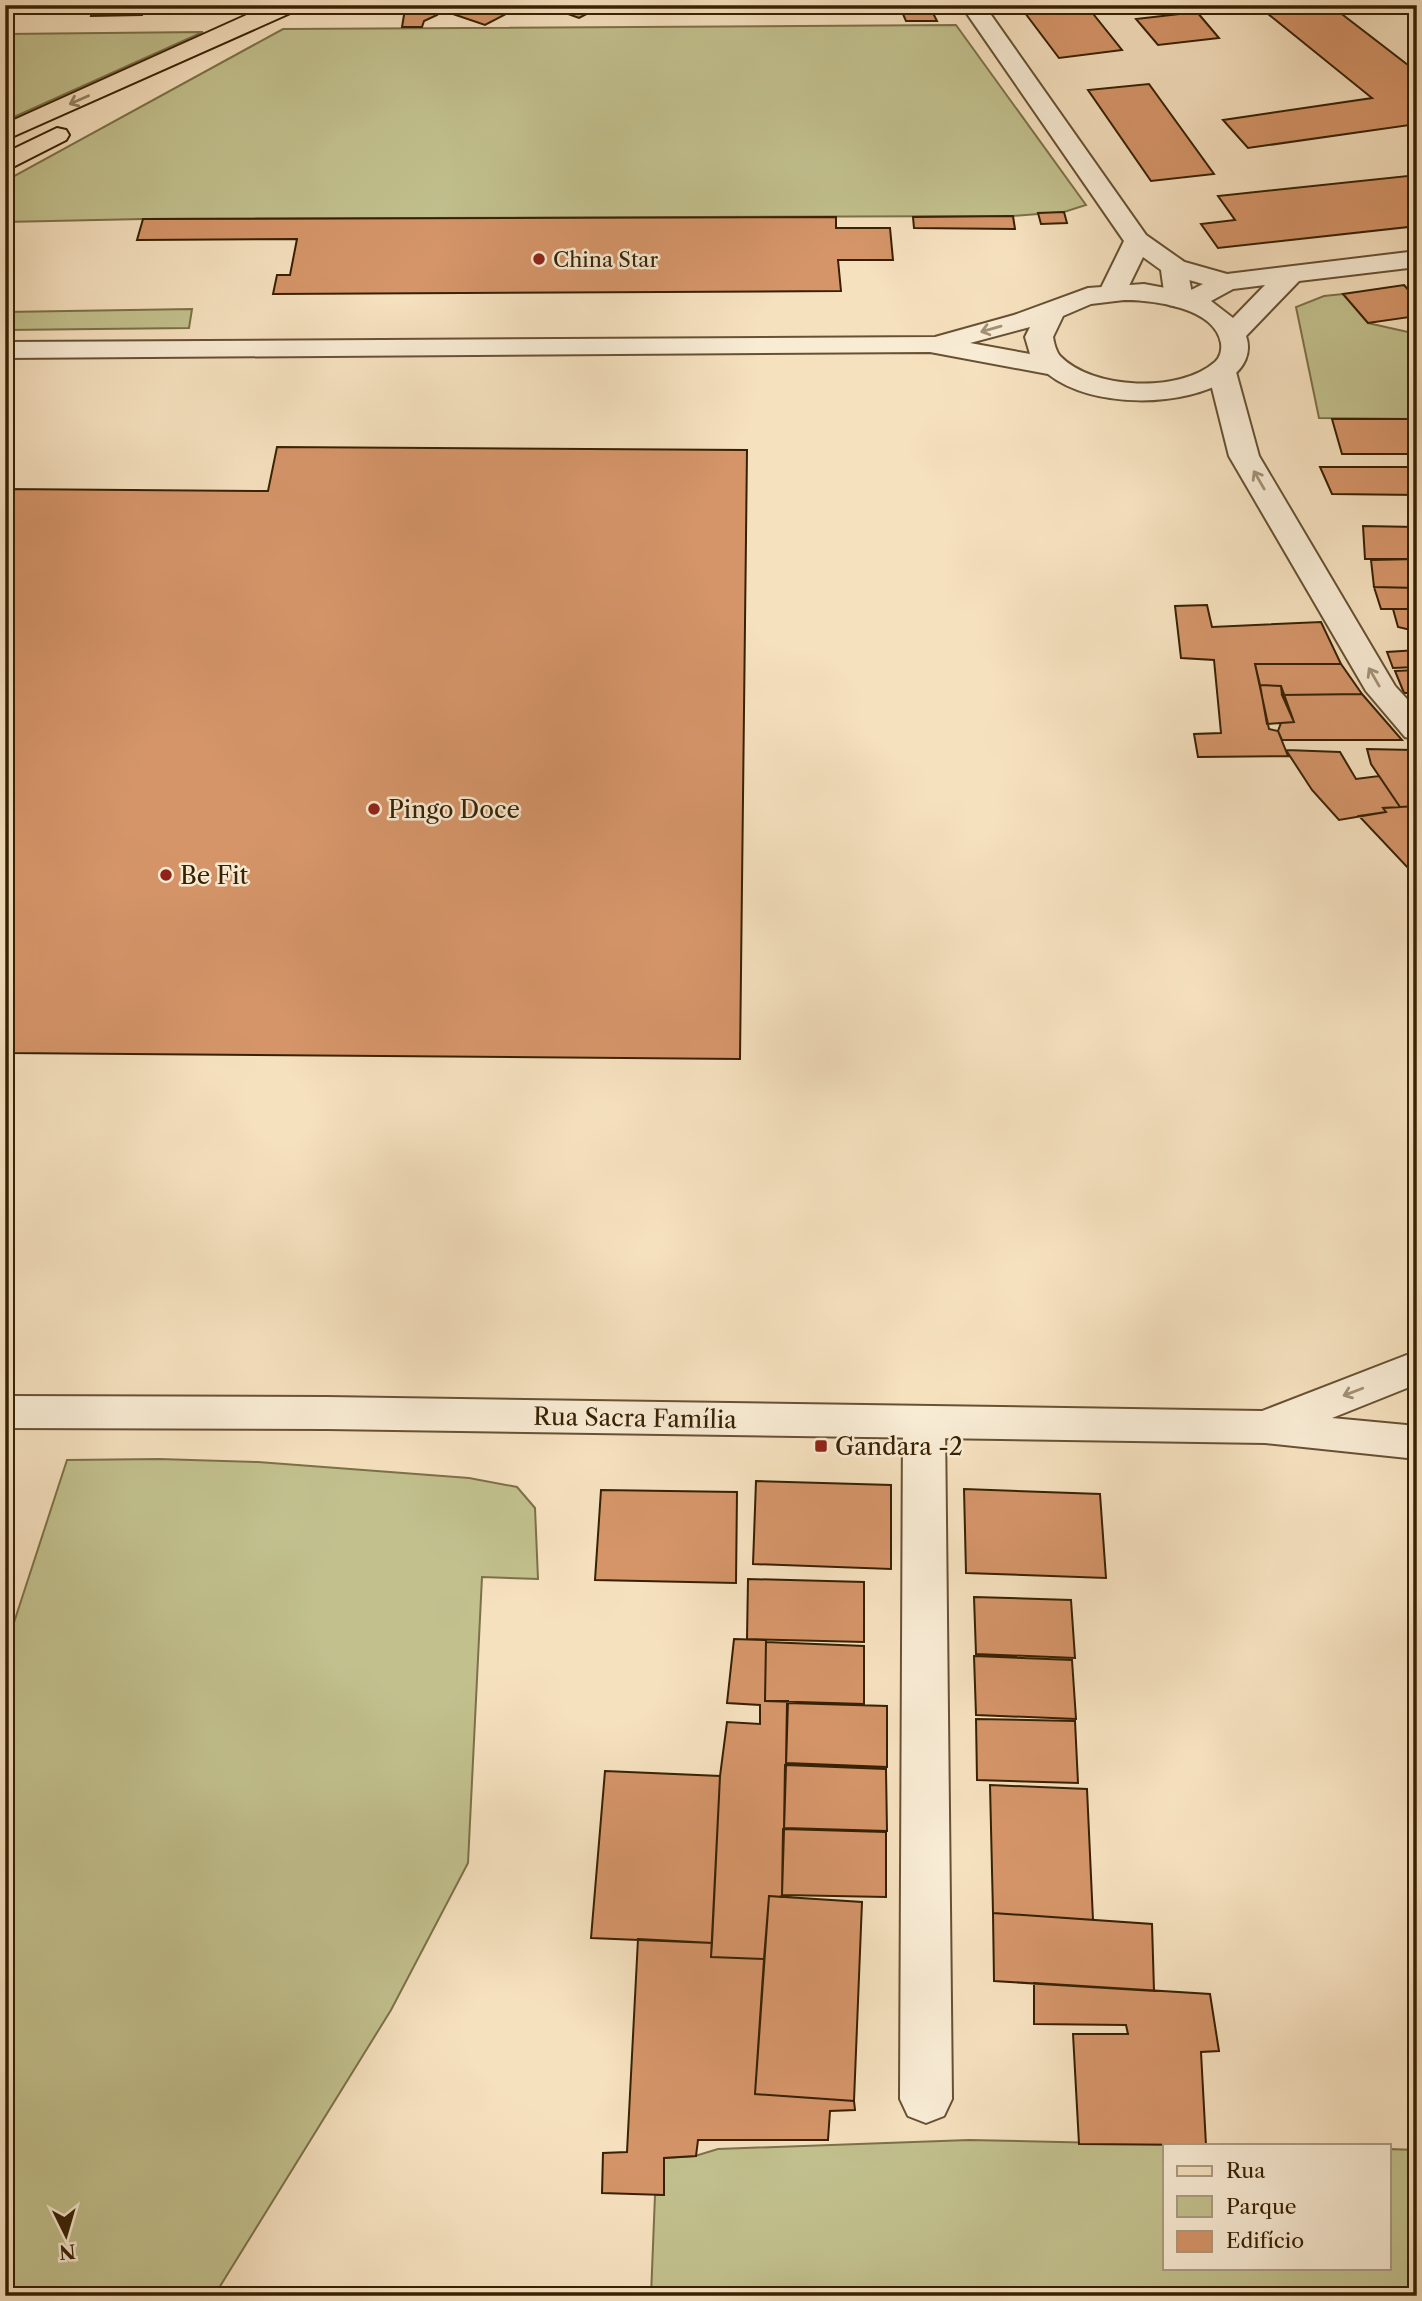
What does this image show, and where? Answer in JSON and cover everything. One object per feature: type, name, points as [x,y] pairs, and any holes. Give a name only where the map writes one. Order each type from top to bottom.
[{"type":"main road","points":[[5,134],[289,5]]},
{"type":"main road","points":[[5,163],[253,22]]},
{"type":"street","points":[[972,5],[992,29],[1137,241],[1174,267],[1226,282]]},
{"type":"street","points":[[1113,292],[1137,241]]},
{"type":"street","points":[[1184,301],[1226,282],[1417,260]]},
{"type":"street","points":[[1174,267],[1184,301]]},
{"type":"street","points":[[1233,334],[1291,274]]},
{"type":"street","points":[[5,350],[930,344],[1054,367],[1083,382],[1111,390],[1143,393],[1186,388],[1222,372],[1232,360],[1236,347],[1233,334],[1215,317],[1184,301],[1158,294],[1113,292],[1089,296],[985,332],[930,344]]},
{"type":"street","points":[[1052,311],[1040,323],[1036,338],[1041,353],[1054,367]]},
{"type":"street","points":[[1222,372],[1244,456],[1382,691],[1417,730]]},
{"type":"street","name":"Rua Sacra Família","points":[[1265,1427],[1417,1367]]},
{"type":"street","name":"Rua Sacra Família","points":[[5,1412],[313,1413],[1265,1427],[1417,1443]]},
{"type":"street","points":[[924,1423],[926,2099]]},
{"type":"green space","points":[[956,25],[1086,205],[1064,212],[1013,216],[143,219],[5,222],[5,181],[283,29]]},
{"type":"green space","points":[[203,32],[5,121],[5,34]]},
{"type":"green space","points":[[1343,294],[1368,323],[1417,334],[1417,419],[1319,418],[1296,307],[1324,296]]},
{"type":"green space","points":[[192,309],[189,328],[5,330],[5,312]]},
{"type":"green space","points":[[67,1460],[258,1462],[469,1478],[517,1487],[535,1508],[538,1579],[482,1577],[468,1863],[391,2010],[214,2296],[5,2296],[5,1650]]},
{"type":"green space","points":[[969,2140],[1163,2144],[1163,2270],[1390,2270],[1390,2149],[1417,2150],[1417,2296],[651,2296],[655,2195],[664,2195],[664,2158],[695,2156],[718,2149]]},
{"type":"building","points":[[5,5],[174,5],[144,6],[142,15],[91,16],[92,12],[5,12]]},
{"type":"building","points":[[401,5],[427,5],[433,8],[437,15],[424,21],[422,27],[402,27],[405,9]]},
{"type":"building","points":[[460,5],[523,5],[485,25],[447,12]]},
{"type":"building","points":[[543,5],[604,5],[579,18]]},
{"type":"building","points":[[899,5],[929,5],[937,21],[906,21]]},
{"type":"building","points":[[1019,5],[1086,5],[1122,50],[1059,58]]},
{"type":"building","points":[[1257,5],[1330,5],[1417,72],[1417,124],[1248,148],[1223,120],[1372,98]]},
{"type":"building","points":[[1197,12],[1219,38],[1158,45],[1136,19]]},
{"type":"building","points":[[1149,84],[1214,174],[1151,181],[1088,90]]},
{"type":"building","points":[[1417,175],[1417,226],[1218,248],[1201,224],[1235,220],[1218,196]]},
{"type":"building","points":[[1064,212],[1067,223],[1041,224],[1038,213]]},
{"type":"building","points":[[1013,216],[1015,229],[914,228],[913,217]]},
{"type":"building","points":[[836,217],[836,228],[890,228],[893,260],[838,260],[841,291],[273,294],[277,275],[290,275],[297,239],[137,240],[143,219]]},
{"type":"building","points":[[1404,285],[1417,300],[1417,316],[1368,323],[1343,294]]},
{"type":"building","points":[[1332,419],[1417,419],[1417,454],[1342,454]]},
{"type":"building","name":"Pingo Doce","points":[[277,447],[747,450],[740,1059],[5,1053],[5,489],[268,491]]},
{"type":"building","points":[[1320,467],[1417,467],[1417,495],[1332,494]]},
{"type":"building","points":[[1363,526],[1416,527],[1417,559],[1365,559]]},
{"type":"building","points":[[1417,559],[1417,588],[1374,587],[1371,560]]},
{"type":"building","points":[[1374,587],[1417,588],[1417,609],[1381,609]]},
{"type":"building","points":[[1207,605],[1212,627],[1321,622],[1341,664],[1255,664],[1269,729],[1278,731],[1288,756],[1198,757],[1194,734],[1221,733],[1214,660],[1181,658],[1175,606]]},
{"type":"building","points":[[1393,609],[1417,609],[1417,642],[1414,642],[1411,630],[1398,627]]},
{"type":"building","points":[[1417,650],[1417,667],[1393,668],[1387,652]]},
{"type":"building","points":[[1255,664],[1341,664],[1362,694],[1282,695],[1281,686],[1260,685]]},
{"type":"building","points":[[1417,670],[1417,693],[1404,693],[1395,671]]},
{"type":"building","points":[[1260,685],[1281,686],[1294,722],[1267,724]]},
{"type":"building","points":[[1362,694],[1402,740],[1282,740],[1278,731],[1281,723],[1294,722],[1282,695]]},
{"type":"building","points":[[1367,749],[1413,750],[1417,754],[1417,806],[1400,807],[1371,764]]},
{"type":"building","points":[[1286,750],[1340,752],[1356,779],[1379,776],[1400,807],[1383,808],[1386,812],[1339,820],[1312,790]]},
{"type":"building","points":[[1417,806],[1417,868],[1409,869],[1359,816],[1386,812],[1383,808]]},
{"type":"building","points":[[756,1481],[891,1485],[891,1569],[753,1564]]},
{"type":"building","points":[[964,1489],[1100,1494],[1106,1578],[966,1573]]},
{"type":"building","points":[[601,1490],[737,1492],[736,1583],[595,1580]]},
{"type":"building","points":[[748,1579],[864,1582],[864,1642],[747,1639]]},
{"type":"building","points":[[974,1597],[1071,1600],[1075,1658],[976,1654]]},
{"type":"building","points":[[734,1639],[766,1640],[765,1701],[788,1701],[782,1895],[769,1896],[764,1959],[711,1957],[720,1776],[727,1722],[760,1724],[760,1705],[727,1703]]},
{"type":"building","points":[[766,1642],[864,1646],[864,1704],[765,1701]]},
{"type":"building","points":[[974,1656],[1072,1660],[1076,1719],[976,1715]]},
{"type":"building","points":[[787,1703],[887,1706],[887,1767],[786,1763]]},
{"type":"building","points":[[976,1719],[1075,1721],[1078,1783],[977,1780]]},
{"type":"building","points":[[785,1765],[886,1769],[887,1831],[784,1828]]},
{"type":"building","points":[[605,1771],[720,1776],[712,1943],[591,1938]]},
{"type":"building","points":[[990,1785],[1087,1789],[1093,1920],[993,1913]]},
{"type":"building","points":[[783,1829],[886,1832],[886,1897],[782,1895]]},
{"type":"building","points":[[769,1896],[862,1902],[854,2101],[755,2094]]},
{"type":"building","points":[[993,1913],[1152,1924],[1154,1991],[994,1981]]},
{"type":"building","points":[[638,1939],[712,1943],[711,1957],[764,1959],[755,2094],[854,2101],[855,2110],[830,2111],[828,2140],[698,2140],[696,2156],[664,2158],[664,2195],[602,2193],[603,2153],[627,2152]]},
{"type":"building","points":[[1034,1983],[1210,1994],[1219,2051],[1201,2052],[1206,2144],[1079,2144],[1073,2034],[1128,2034],[1126,2025],[1034,2024]]},
{"type":"place","name":"China Star","points":[[539,259]]},
{"type":"place","name":"Pingo Doce","points":[[374,809]]},
{"type":"place","name":"Be Fit","points":[[166,875]]},
{"type":"place","name":"Gandara -2","points":[[821,1446]]}]
